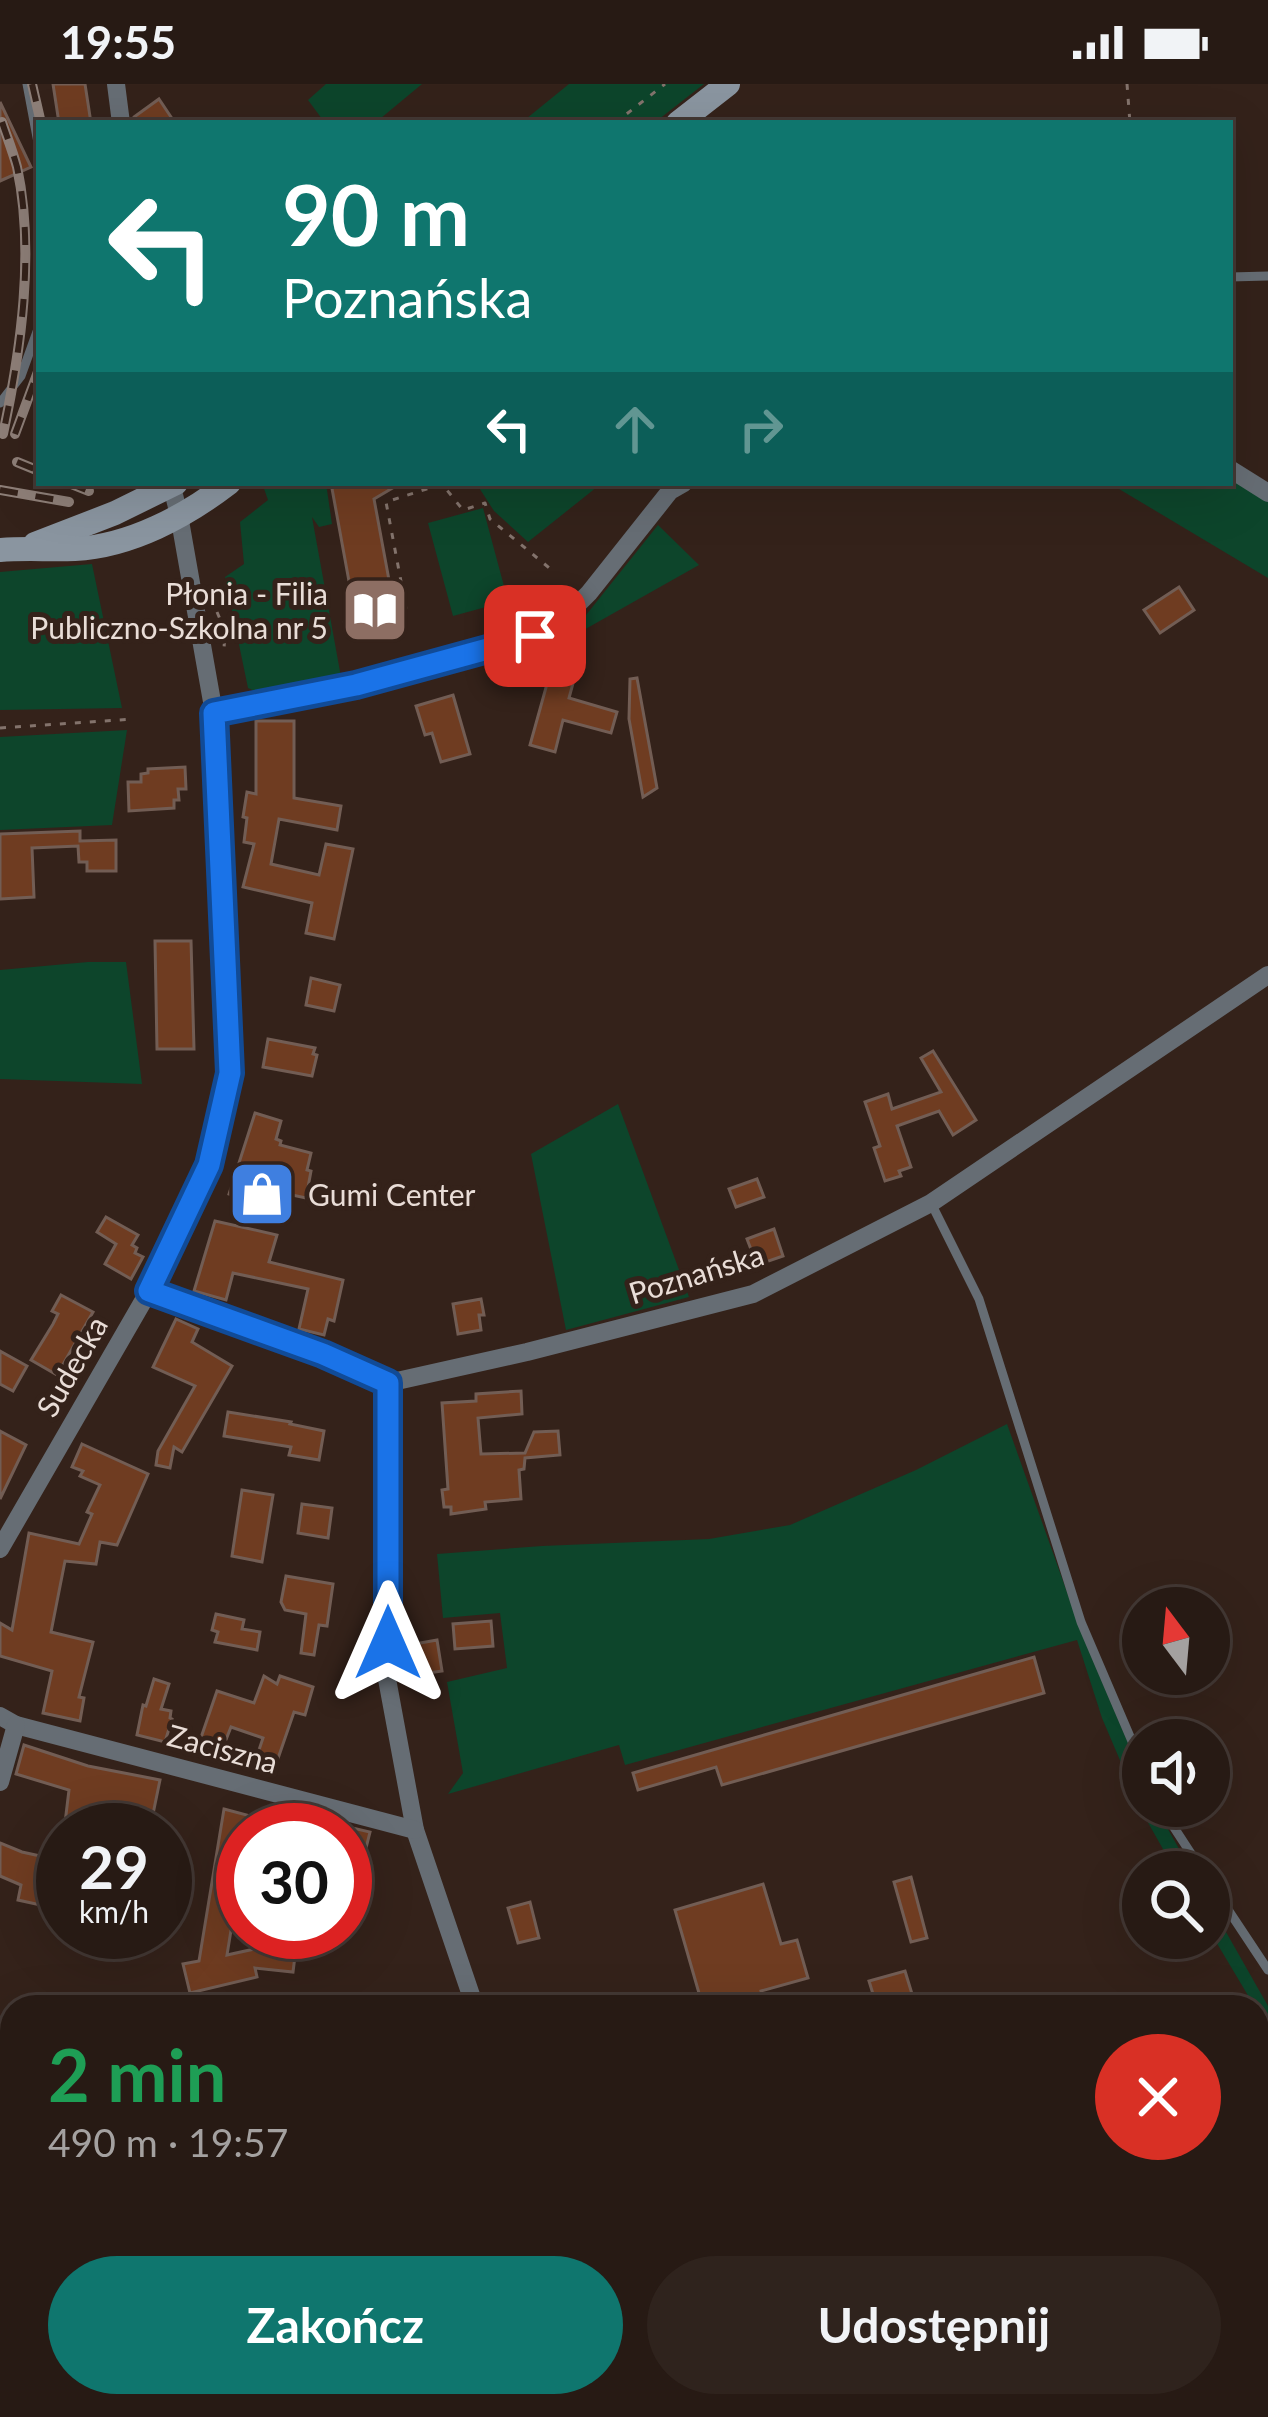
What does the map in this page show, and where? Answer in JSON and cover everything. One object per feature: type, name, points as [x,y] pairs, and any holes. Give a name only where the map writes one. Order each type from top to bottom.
[{"type":"main road","points":[[682,120],[728,84]]},
{"type":"main road","points":[[12,549],[93,522],[169,486]]},
{"type":"main road","points":[[12,549],[78,549],[149,530],[224,486]]},
{"type":"street","points":[[116,84],[121,120]]},
{"type":"street","points":[[1233,471],[1268,493]]},
{"type":"street","name":"Sudecka","points":[[0,1549],[149,1291],[209,1165],[230,1073],[214,713],[173,486]]},
{"type":"street","points":[[214,713],[356,685],[535,636],[565,617],[589,593],[679,486]]},
{"type":"street","name":"Poznańska","points":[[388,1383],[753,1294],[931,1203],[1268,975]]},
{"type":"street","points":[[149,1291],[323,1354],[388,1383],[387,1679],[416,1830],[471,1995]]},
{"type":"street","name":"Zaciszna","points":[[0,1782],[8,1720],[416,1830]]},
{"type":"lane","points":[[27,84],[36,132]]},
{"type":"lane","points":[[1233,277],[1268,276]]},
{"type":"lane","points":[[0,403],[21,376],[36,334]]},
{"type":"lane","points":[[931,1203],[979,1299],[1081,1622],[1122,1719]]},
{"type":"lane","points":[[1230,1913],[1268,1970]]},
{"type":"path","points":[[619,120],[665,84]]},
{"type":"path","points":[[1127,84],[1130,120]]},
{"type":"path","points":[[343,622],[406,608],[386,502],[436,486]]},
{"type":"path","points":[[444,486],[463,509],[485,503],[490,519],[553,571]]},
{"type":"path","points":[[0,728],[133,718]]},
{"type":"green space","points":[[326,84],[422,84],[379,120],[323,120],[308,100]]},
{"type":"green space","points":[[569,84],[704,84],[658,120],[525,120]]},
{"type":"green space","points":[[1233,478],[1268,498],[1268,578],[1114,486],[1233,486]]},
{"type":"green space","points":[[263,486],[326,486],[332,524],[319,527],[312,517],[341,677],[282,693],[248,688],[225,577],[244,564],[240,522],[268,500]]},
{"type":"green space","points":[[478,486],[598,486],[528,542],[494,511]]},
{"type":"green space","points":[[483,508],[508,601],[453,616],[428,523]]},
{"type":"green space","points":[[658,525],[699,565],[566,640]]},
{"type":"green space","points":[[92,564],[122,708],[0,710],[0,572]]},
{"type":"green space","points":[[127,730],[112,825],[0,830],[0,737]]},
{"type":"green space","points":[[126,962],[142,1084],[0,1079],[0,970]]},
{"type":"green space","points":[[618,1104],[689,1297],[566,1330],[531,1154]]},
{"type":"green space","points":[[1007,1424],[1083,1637],[1122,1729],[1122,1765],[1077,1640],[625,1765],[619,1745],[448,1794],[463,1773],[447,1682],[507,1668],[500,1613],[443,1618],[437,1554],[709,1539],[790,1525]]},
{"type":"green space","points":[[1150,1827],[1167,1827],[1180,1851],[1164,1851]]},
{"type":"green space","points":[[1230,1939],[1262,1995],[1248,1995],[1226,1959],[1230,1959]]},
{"type":"building","points":[[53,84],[85,84],[91,120],[59,120]]},
{"type":"building","points":[[159,99],[173,120],[134,120]]},
{"type":"building","points":[[0,102],[31,167],[0,181]]},
{"type":"building","points":[[332,486],[396,486],[374,499],[394,607],[355,614]]},
{"type":"building","points":[[1179,587],[1194,610],[1160,633],[1144,610]]},
{"type":"building","points":[[555,655],[579,661],[569,698],[617,712],[611,733],[563,720],[555,752],[530,745]]},
{"type":"building","points":[[637,678],[657,788],[643,797],[629,719],[630,679]]},
{"type":"building","points":[[453,695],[470,754],[441,762],[432,733],[425,735],[416,706]]},
{"type":"building","points":[[256,721],[294,721],[294,798],[341,806],[337,830],[279,819],[271,864],[319,875],[326,844],[353,849],[334,939],[306,933],[312,903],[243,887],[254,844],[244,842],[247,818],[243,817],[247,792],[256,794]]},
{"type":"building","points":[[185,767],[186,789],[178,789],[174,808],[129,811],[128,782],[141,782],[141,774],[148,769]]},
{"type":"building","points":[[80,831],[80,841],[116,840],[116,871],[87,871],[87,862],[79,862],[78,846],[32,848],[34,897],[0,899],[0,834]]},
{"type":"building","points":[[155,941],[191,941],[194,1049],[157,1049]]},
{"type":"building","points":[[311,978],[340,985],[334,1011],[306,1005]]},
{"type":"building","points":[[268,1039],[315,1048],[312,1076],[263,1067]]},
{"type":"building","points":[[933,1051],[976,1120],[953,1135],[939,1111],[897,1126],[911,1167],[885,1181],[874,1148],[880,1146],[865,1102],[888,1094],[892,1109],[941,1092],[921,1058]]},
{"type":"building","points":[[255,1113],[281,1121],[276,1139],[280,1145],[311,1153],[306,1198],[264,1189],[259,1204],[229,1194]]},
{"type":"building","points":[[757,1179],[764,1197],[736,1207],[729,1189]]},
{"type":"building","points":[[106,1217],[138,1235],[132,1245],[143,1257],[131,1279],[105,1264],[116,1244],[97,1232]]},
{"type":"building","points":[[215,1221],[277,1235],[269,1262],[343,1280],[334,1321],[328,1319],[324,1335],[299,1329],[308,1289],[233,1273],[226,1300],[194,1291]]},
{"type":"building","points":[[774,1229],[783,1256],[757,1265],[747,1239]]},
{"type":"building","points":[[61,1295],[93,1312],[57,1375],[31,1360],[58,1314],[52,1311]]},
{"type":"building","points":[[481,1299],[481,1330],[458,1334],[453,1304]]},
{"type":"building","points":[[176,1319],[198,1329],[192,1342],[232,1366],[182,1452],[174,1447],[170,1468],[156,1465],[158,1451],[195,1386],[153,1367]]},
{"type":"building","points":[[0,1351],[27,1366],[13,1391],[0,1384]]},
{"type":"building","points":[[521,1391],[522,1414],[478,1418],[481,1454],[525,1453],[534,1432],[558,1431],[560,1455],[525,1458],[524,1469],[519,1470],[521,1499],[485,1502],[486,1509],[451,1514],[451,1507],[444,1507],[442,1490],[448,1489],[442,1403],[476,1401],[476,1394]]},
{"type":"building","points":[[228,1412],[324,1431],[319,1460],[289,1455],[291,1447],[224,1436]]},
{"type":"building","points":[[0,1431],[26,1445],[0,1499]]},
{"type":"building","points":[[82,1444],[148,1474],[117,1545],[100,1542],[96,1564],[65,1561],[51,1632],[93,1642],[79,1697],[84,1698],[80,1721],[43,1713],[52,1671],[0,1656],[0,1623],[12,1630],[29,1533],[79,1544],[100,1485],[72,1467]]},
{"type":"building","points":[[242,1490],[273,1495],[262,1562],[232,1556]]},
{"type":"building","points":[[302,1504],[332,1508],[328,1538],[298,1533]]},
{"type":"building","points":[[286,1576],[333,1584],[327,1626],[319,1625],[314,1655],[301,1653],[306,1614],[285,1610],[281,1602]]},
{"type":"building","points":[[216,1614],[244,1620],[242,1629],[260,1632],[257,1650],[215,1642]]},
{"type":"building","points":[[491,1621],[493,1646],[455,1649],[453,1624]]},
{"type":"building","points":[[437,1640],[442,1671],[414,1675],[409,1645]]},
{"type":"building","points":[[1034,1657],[1044,1693],[722,1785],[716,1767],[638,1790],[633,1773]]},
{"type":"building","points":[[264,1676],[277,1684],[280,1676],[313,1687],[305,1715],[294,1712],[273,1773],[254,1765],[263,1738],[231,1727],[218,1760],[196,1752],[217,1691],[254,1703]]},
{"type":"building","points":[[154,1679],[169,1684],[161,1709],[171,1711],[172,1719],[165,1742],[137,1735]]},
{"type":"building","points":[[24,1745],[88,1766],[160,1780],[155,1803],[67,1803],[69,1790],[16,1774]]},
{"type":"building","points":[[0,1843],[36,1855],[36,1904],[18,1900],[21,1885],[0,1876]]},
{"type":"building","points":[[216,1858],[216,1959],[295,1959],[293,1972],[255,1968],[257,1977],[190,1993],[183,1964],[199,1961]]},
{"type":"building","points":[[911,1877],[927,1938],[911,1942],[894,1882]]},
{"type":"building","points":[[763,1884],[781,1944],[797,1940],[808,1978],[761,1991],[762,1995],[700,1995],[675,1910]]},
{"type":"building","points":[[530,1902],[539,1938],[518,1943],[508,1908]]},
{"type":"building","points":[[905,1971],[912,1995],[873,1995],[869,1981]]},
{"type":"railway","points":[[32,84],[40,120]]},
{"type":"railway","points":[[2,122],[17,167],[25,232],[20,335],[3,434]]},
{"type":"railway","points":[[15,434],[36,377]]},
{"type":"railway","points":[[17,462],[36,470]]},
{"type":"railway","points":[[76,486],[89,491]]},
{"type":"railway","points":[[0,490],[69,502]]},
{"type":"place","name":"Płonia - Filia Publiczno-Szkolna nr 5","points":[[375,610]]},
{"type":"place","name":"Gumi Center","points":[[262,1194]]},
{"type":"route","points":[[388,1643],[388,1383],[323,1354],[149,1291],[209,1165],[230,1073],[214,713],[356,685],[535,636]]}]
